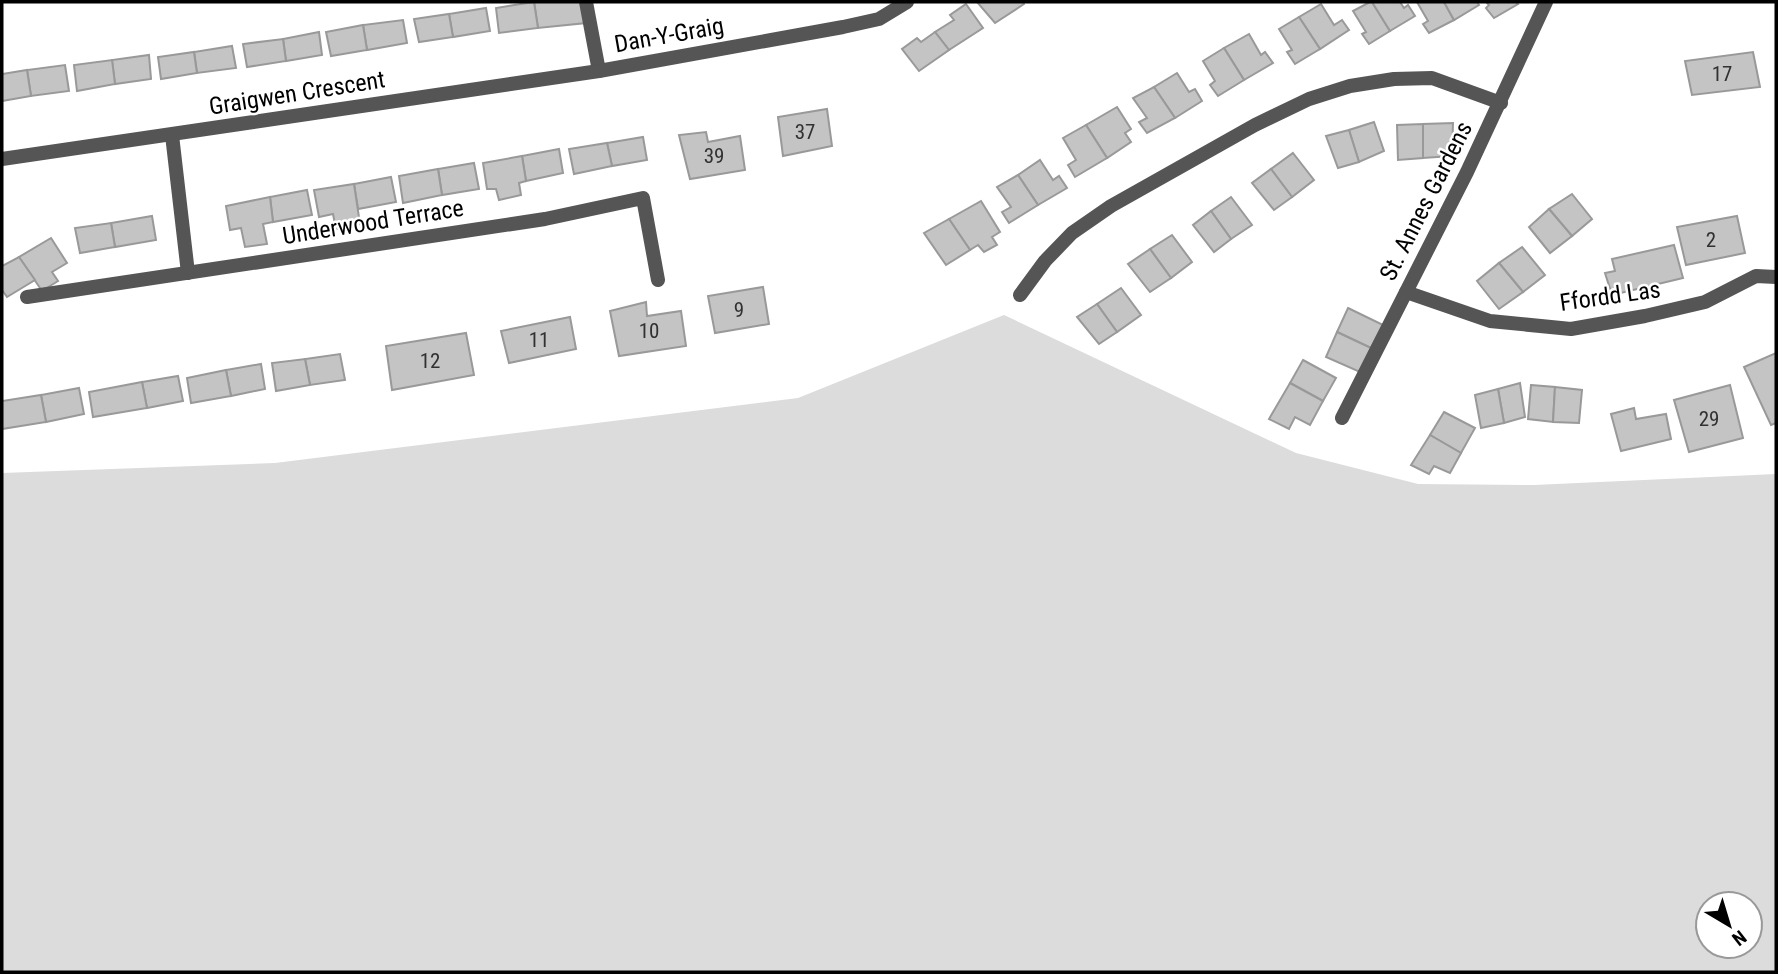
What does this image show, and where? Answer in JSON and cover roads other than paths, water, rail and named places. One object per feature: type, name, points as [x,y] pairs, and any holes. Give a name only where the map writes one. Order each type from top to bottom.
[{"type":"street","points":[[586,2],[599,71]]},
{"type":"street","name":"Dan-Y-Graig","points":[[599,71],[879,19],[907,2]]},
{"type":"street","name":"St. Annes Gardens","points":[[1342,418],[1501,103],[1546,2]]},
{"type":"street","name":"Graigwen Crescent","points":[[2,159],[599,71]]},
{"type":"street","points":[[1020,295],[1045,261],[1072,233],[1111,206],[1244,131],[1309,99],[1350,86],[1394,79],[1432,78],[1501,103]]},
{"type":"street","points":[[172,135],[188,273]]},
{"type":"street","name":"Underwood Terrace","points":[[27,298],[545,219],[643,198],[658,280]]},
{"type":"street","name":"Ffordd Las","points":[[1406,292],[1490,321],[1571,330],[1705,302],[1755,276],[1776,277]]}]
